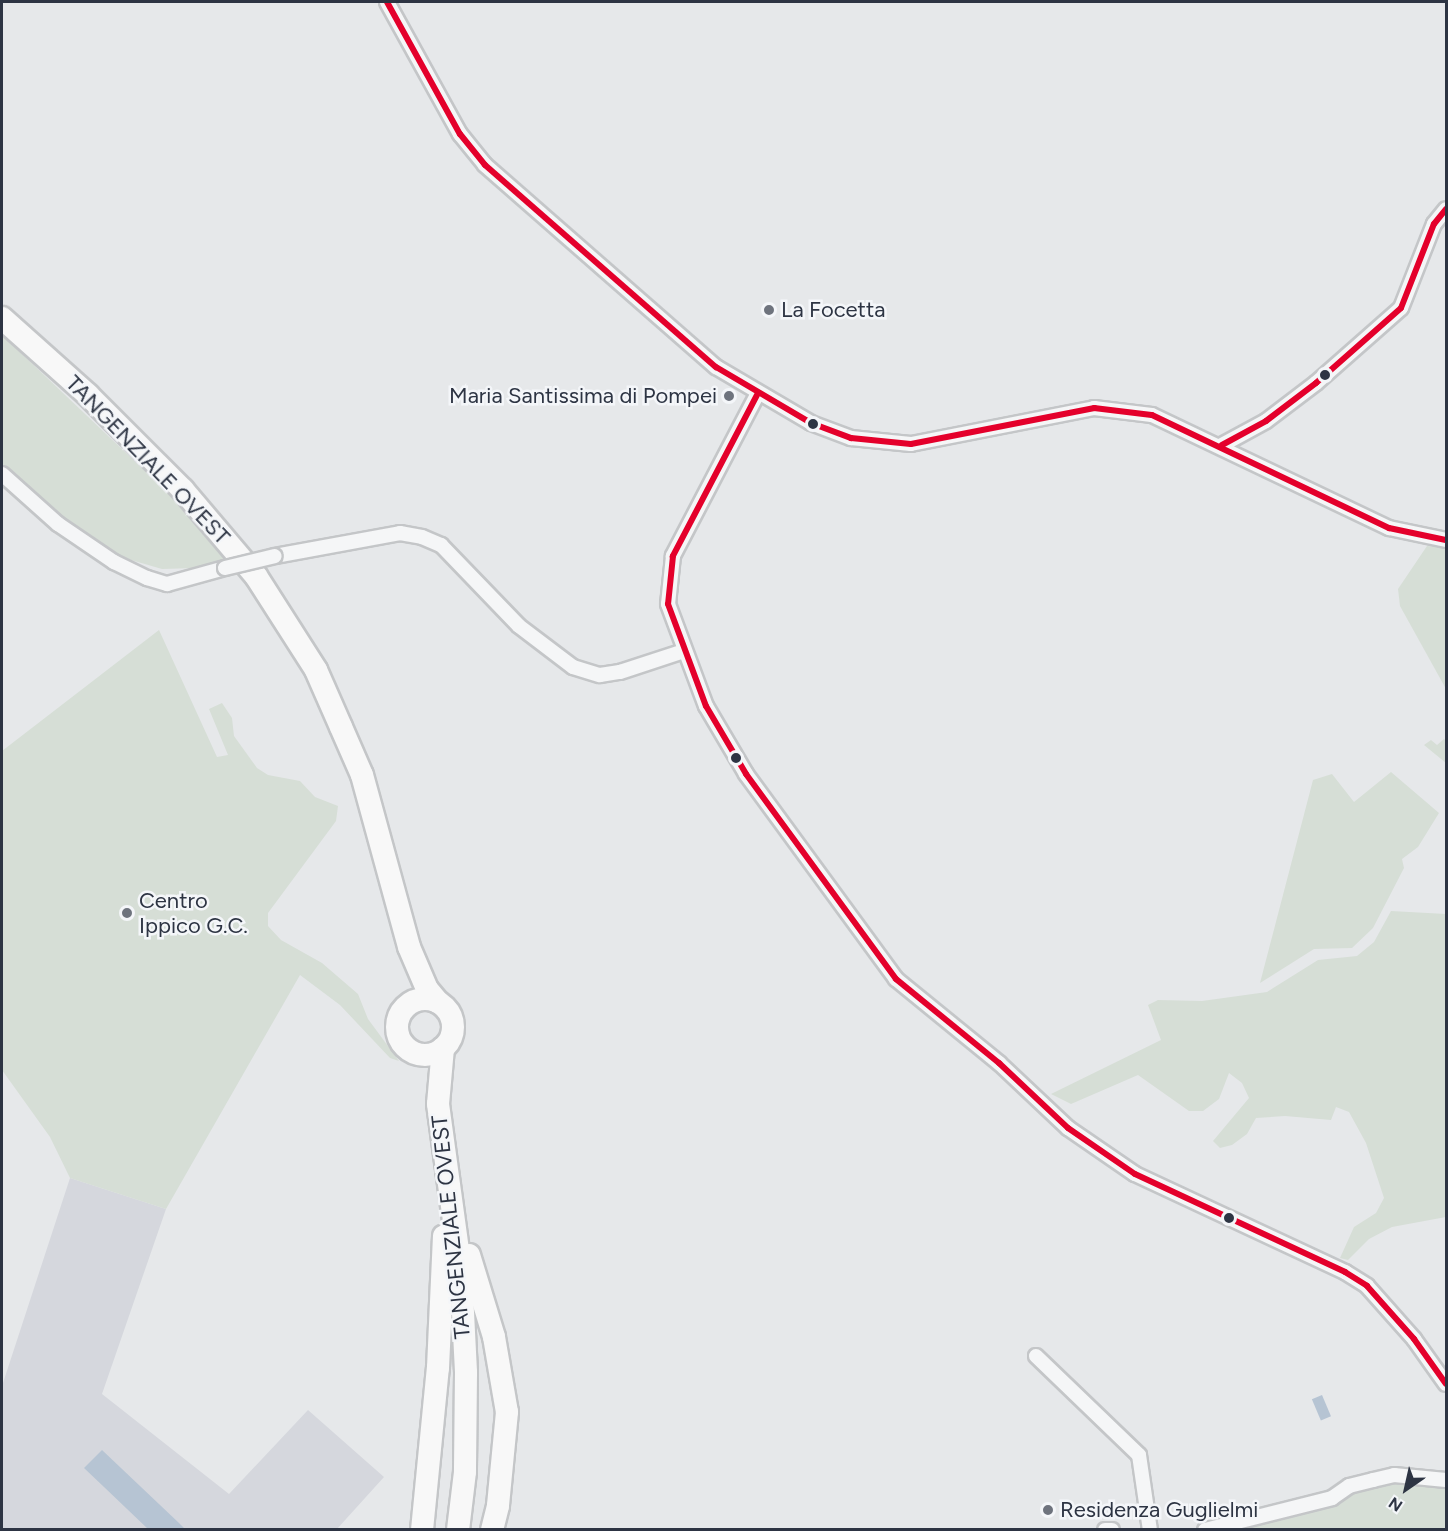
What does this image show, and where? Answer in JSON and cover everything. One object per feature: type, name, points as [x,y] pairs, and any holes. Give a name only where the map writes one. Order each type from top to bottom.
[{"type":"main road","name":"TANGENZIALE OVEST","points":[[2,318],[88,395],[175,482],[256,576],[316,670],[362,775],[409,947],[427,989],[438,1002]]},
{"type":"main road","name":"TANGENZIALE OVEST","points":[[406,1006],[409,947]]},
{"type":"main road","points":[[421,999],[438,1002],[453,1024],[443,1048],[429,1055],[413,1053],[401,1042],[396,1027],[406,1006],[421,999]]},
{"type":"main road","name":"TANGENZIALE OVEST","points":[[443,1048],[438,1104],[460,1273],[465,1472],[458,1530]]},
{"type":"main road","name":"TANGENZIALE OVEST","points":[[413,1053],[438,1104]]},
{"type":"main road","points":[[422,1530],[438,1368],[448,1181]]},
{"type":"main road","points":[[448,1181],[504,1378],[506,1442],[492,1530]]},
{"type":"street","points":[[387,2],[460,135],[485,165],[716,368],[757,395],[811,423],[850,438],[911,444],[1094,408],[1152,415],[1221,445],[1389,528],[1446,540]]},
{"type":"street","points":[[1221,445],[1266,421],[1317,383],[1401,308],[1434,224],[1446,209]]},
{"type":"street","points":[[757,395],[674,556],[668,604],[706,706],[746,774],[896,979],[999,1063],[1068,1128],[1135,1174],[1345,1272],[1368,1286],[1414,1339],[1446,1384]]},
{"type":"street","points":[[2,474],[58,524],[114,562],[147,578],[167,584],[275,556],[389,535],[422,537],[441,545],[519,626],[573,667],[600,675],[620,672],[684,651]]},
{"type":"street","points":[[1036,1356],[1139,1455],[1149,1530]]},
{"type":"street","points":[[1205,1530],[1332,1498],[1349,1486],[1394,1475],[1446,1480]]},
{"type":"street","points":[[1105,1530],[1112,1530]]},
{"type":"shaded area","points":[[2,335],[165,490],[225,560],[195,568],[162,569],[131,560],[96,544],[51,512],[2,467]]},
{"type":"shaded area","points":[[1427,546],[1446,547],[1446,689],[1400,606],[1398,589]]},
{"type":"shaded area","name":"Centro Ippico G.C.","points":[[159,630],[217,757],[228,755],[209,709],[222,703],[232,718],[234,736],[257,768],[268,775],[300,781],[315,797],[338,806],[336,821],[268,913],[268,926],[281,940],[322,963],[358,994],[368,1019],[399,1061],[390,1058],[340,1005],[300,975],[166,1209],[70,1178],[50,1137],[2,1070],[2,751]]},
{"type":"shaded area","points":[[1444,739],[1446,741],[1446,763],[1424,745],[1431,740],[1437,745]]},
{"type":"shaded area","points":[[1391,772],[1439,813],[1418,847],[1402,859],[1404,868],[1373,928],[1352,948],[1314,949],[1260,983],[1313,780],[1332,774],[1354,802]]},
{"type":"shaded area","points":[[1391,911],[1446,914],[1446,1217],[1392,1227],[1369,1239],[1348,1260],[1340,1258],[1354,1227],[1376,1213],[1384,1198],[1366,1143],[1349,1112],[1336,1107],[1331,1120],[1285,1116],[1256,1118],[1247,1134],[1232,1145],[1220,1148],[1213,1141],[1249,1098],[1242,1083],[1229,1073],[1219,1099],[1203,1111],[1189,1111],[1138,1075],[1071,1104],[1051,1094],[1161,1040],[1148,1005],[1158,1000],[1202,1001],[1267,992],[1318,960],[1357,956],[1374,942]]},
{"type":"shaded area","points":[[70,1178],[166,1209],[102,1394],[229,1494],[308,1410],[384,1477],[337,1529],[2,1530],[2,1386]]},
{"type":"shaded area","points":[[1394,1481],[1446,1486],[1446,1529],[1236,1530],[1317,1511],[1374,1483]]},
{"type":"water","points":[[1322,1395],[1331,1416],[1321,1420],[1312,1399]]},
{"type":"water","points":[[102,1450],[185,1529],[148,1529],[84,1468]]},
{"type":"transit line","points":[[387,2],[460,134],[485,165],[716,367],[811,423],[851,438],[911,444],[1094,408],[1152,415],[1389,528],[1446,540]]},
{"type":"transit line","points":[[1222,445],[1266,421],[1316,383],[1401,308],[1434,224],[1446,209]]},
{"type":"transit line","points":[[757,395],[673,556],[668,604],[706,706],[746,774],[896,979],[999,1063],[1068,1128],[1135,1174],[1345,1272],[1367,1286],[1414,1339],[1446,1384]]},
{"type":"place","name":"La Focetta","points":[[769,310]]},
{"type":"place","name":"Maria Santissima di Pompei","points":[[729,396]]},
{"type":"place","name":"Centro Ippico G.C.","points":[[127,913]]},
{"type":"place","name":"Residenza Guglielmi","points":[[1048,1510]]}]
